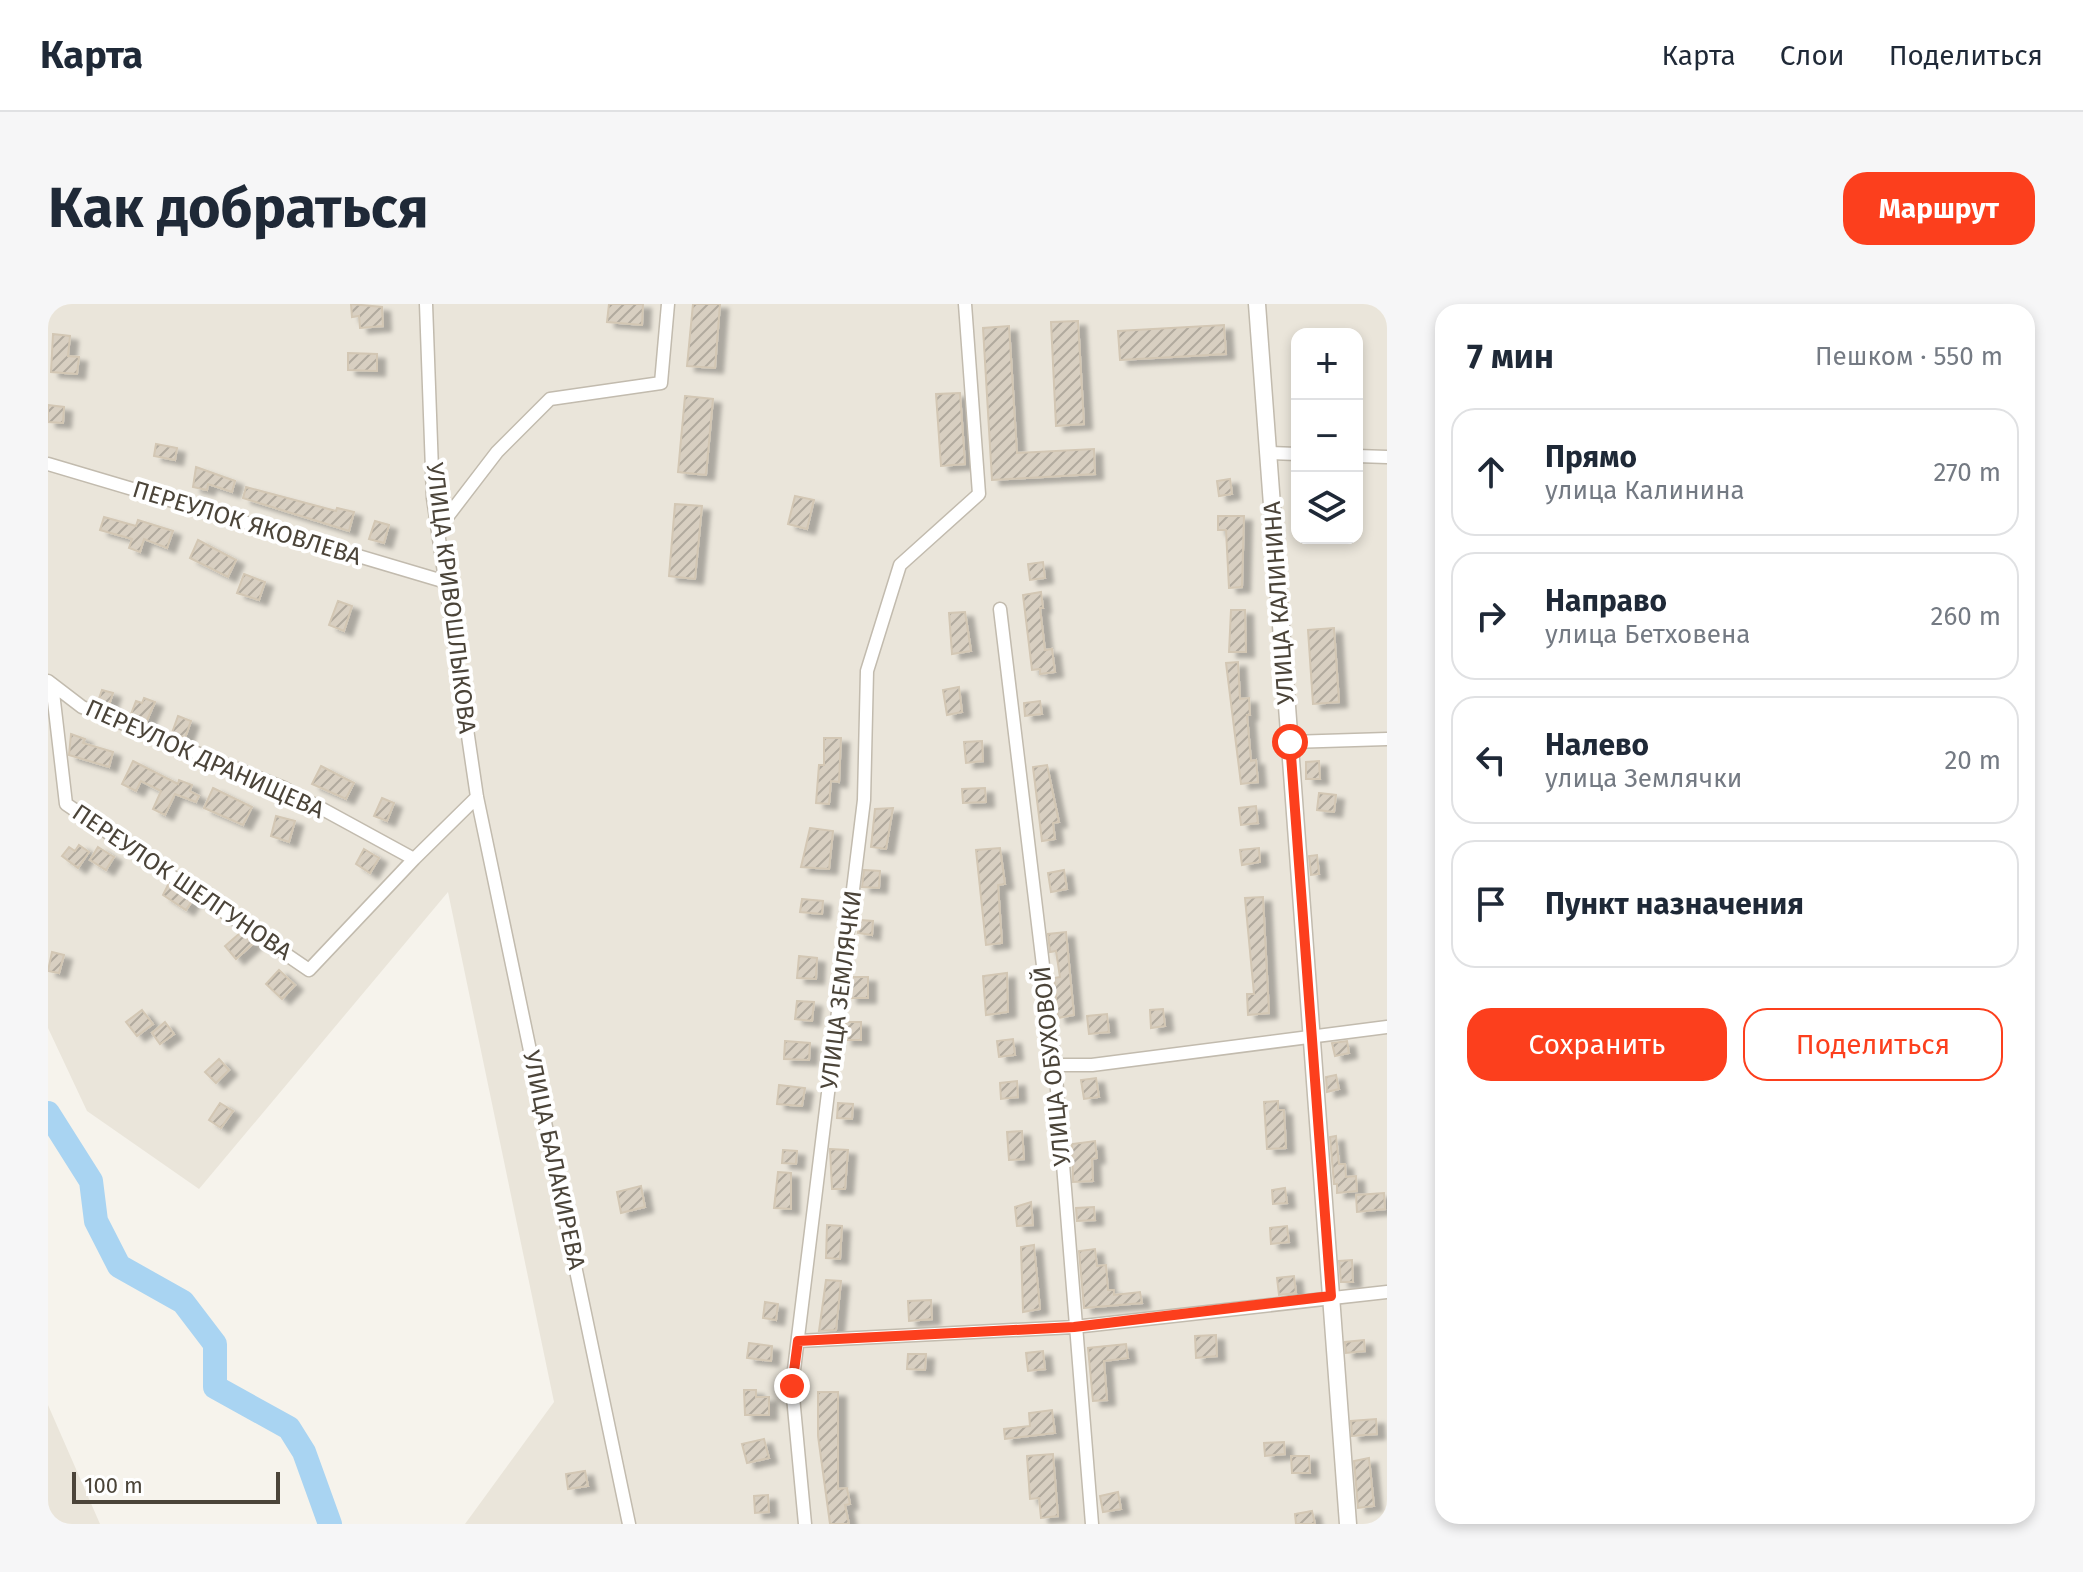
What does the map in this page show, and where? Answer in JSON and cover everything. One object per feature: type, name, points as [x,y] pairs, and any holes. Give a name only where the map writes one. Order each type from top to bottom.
[{"type":"street","name":"УЛИЦА КРИВОШЛЫКОВА","points":[[426,304],[433,498],[477,797]]},
{"type":"street","points":[[438,529],[497,452],[550,399],[661,383],[668,304]]},
{"type":"street","name":"УЛИЦА ЗЕМЛЯЧКИ","points":[[805,1524],[792,1386],[864,800],[867,671],[900,565],[979,494],[965,304]]},
{"type":"street","name":"УЛИЦА КАЛИНИНА","points":[[1257,304],[1348,1524]]},
{"type":"street","points":[[1268,453],[1291,454]]},
{"type":"street","points":[[1363,456],[1387,457]]},
{"type":"street","name":"ПЕРЕУЛОК ЯКОВЛЕВА","points":[[48,464],[446,582]]},
{"type":"street","name":"УЛИЦА ОБУХОВОЙ","points":[[1000,609],[1055,1065],[1092,1524]]},
{"type":"street","name":"ПЕРЕУЛОК ШЕЛГУНОВА","points":[[50,682],[66,804],[309,970],[414,859]]},
{"type":"street","name":"ПЕРЕУЛОК ДРАНИЩЕВА","points":[[50,682],[82,707],[284,788],[414,859]]},
{"type":"street","points":[[1290,742],[1387,739]]},
{"type":"street","points":[[414,859],[477,797]]},
{"type":"street","name":"УЛИЦА БАЛАКИРЕВА","points":[[477,797],[629,1524]]},
{"type":"street","points":[[1055,1065],[1092,1065],[1311,1034],[1387,1027]]},
{"type":"street","points":[[798,1341],[1074,1327],[1387,1292]]},
{"type":"shaded area","points":[[48,304],[1387,304],[1387,1524],[465,1524],[554,1402],[448,892],[199,1189],[87,1111],[48,1028]]},
{"type":"shaded area","points":[[48,1405],[100,1524],[48,1524]]},
{"type":"building","points":[[351,304],[382,307],[383,326],[360,328],[359,316],[352,317]]},
{"type":"building","points":[[609,304],[643,304],[642,325],[607,322]]},
{"type":"building","points":[[693,304],[720,304],[715,368],[687,366]]},
{"type":"building","points":[[1078,321],[1084,424],[1056,426],[1051,322]]},
{"type":"building","points":[[1224,325],[1226,354],[1120,360],[1118,331]]},
{"type":"building","points":[[1009,326],[1017,453],[1094,449],[1095,474],[992,480],[983,328]]},
{"type":"building","points":[[53,334],[70,336],[68,356],[79,357],[77,374],[51,372]]},
{"type":"building","points":[[348,353],[377,354],[377,371],[348,370]]},
{"type":"building","points":[[960,393],[965,464],[941,466],[936,394]]},
{"type":"building","points":[[685,396],[713,399],[706,475],[678,472]]},
{"type":"building","points":[[48,405],[64,407],[63,423],[48,422]]},
{"type":"building","points":[[156,444],[177,448],[175,460],[154,456]]},
{"type":"building","points":[[196,467],[235,481],[232,492],[208,484],[207,490],[193,487]]},
{"type":"building","points":[[1230,479],[1232,494],[1219,496],[1217,481]]},
{"type":"building","points":[[246,487],[336,511],[337,508],[354,512],[349,531],[243,498]]},
{"type":"building","points":[[795,496],[814,500],[807,529],[788,524]]},
{"type":"building","points":[[675,504],[702,506],[695,579],[669,576]]},
{"type":"building","points":[[1218,516],[1244,516],[1242,587],[1229,588],[1226,530],[1218,530]]},
{"type":"building","points":[[104,517],[136,526],[138,520],[173,531],[167,548],[144,539],[140,552],[129,548],[132,539],[100,530]]},
{"type":"building","points":[[375,521],[389,525],[384,543],[369,539]]},
{"type":"building","points":[[198,540],[236,560],[228,577],[190,558]]},
{"type":"building","points":[[1043,562],[1045,578],[1030,580],[1028,564]]},
{"type":"building","points":[[244,574],[265,582],[259,600],[237,593]]},
{"type":"building","points":[[1041,592],[1045,650],[1052,649],[1055,672],[1040,674],[1040,669],[1032,670],[1023,595]]},
{"type":"building","points":[[338,601],[352,606],[344,631],[329,625]]},
{"type":"building","points":[[1231,610],[1245,610],[1246,652],[1229,652]]},
{"type":"building","points":[[965,612],[971,651],[952,654],[949,613]]},
{"type":"building","points":[[1334,628],[1339,702],[1313,704],[1308,630]]},
{"type":"building","points":[[1238,662],[1240,699],[1249,698],[1250,715],[1247,715],[1251,761],[1256,760],[1258,782],[1241,784],[1226,663]]},
{"type":"building","points":[[959,687],[962,712],[947,715],[943,690]]},
{"type":"building","points":[[102,690],[113,693],[108,708],[97,704]]},
{"type":"building","points":[[144,698],[155,702],[146,723],[130,717],[136,701],[142,703]]},
{"type":"building","points":[[1040,701],[1042,714],[1025,716],[1024,703]]},
{"type":"building","points":[[178,716],[191,721],[185,738],[172,733]]},
{"type":"building","points":[[71,734],[85,739],[83,743],[113,752],[109,767],[69,755]]},
{"type":"building","points":[[824,738],[841,738],[839,782],[831,781],[829,804],[816,803],[819,765],[824,765]]},
{"type":"building","points":[[982,741],[983,761],[966,763],[964,742]]},
{"type":"building","points":[[133,761],[178,784],[179,780],[192,785],[190,791],[199,796],[196,802],[175,794],[165,815],[153,809],[161,791],[141,781],[136,791],[122,784]]},
{"type":"building","points":[[1319,761],[1320,779],[1306,779],[1306,762]]},
{"type":"building","points":[[1047,765],[1059,822],[1053,823],[1055,839],[1042,841],[1033,767]]},
{"type":"building","points":[[321,766],[354,783],[346,799],[312,784]]},
{"type":"building","points":[[213,788],[252,807],[243,825],[204,808]]},
{"type":"building","points":[[985,788],[986,802],[963,803],[962,789]]},
{"type":"building","points":[[1319,793],[1336,795],[1334,812],[1317,810]]},
{"type":"building","points":[[382,798],[394,803],[387,821],[374,816]]},
{"type":"building","points":[[1256,806],[1258,823],[1241,825],[1239,808]]},
{"type":"building","points":[[893,808],[886,849],[871,847],[875,809]]},
{"type":"building","points":[[276,816],[295,821],[289,842],[271,836]]},
{"type":"building","points":[[810,828],[833,831],[829,869],[801,867]]},
{"type":"building","points":[[79,845],[89,852],[78,868],[62,856],[69,847],[75,851]]},
{"type":"building","points":[[98,847],[114,857],[106,870],[90,860]]},
{"type":"building","points":[[1000,848],[1005,884],[998,885],[1002,943],[986,945],[976,850]]},
{"type":"building","points":[[1259,848],[1260,862],[1242,865],[1240,850]]},
{"type":"building","points":[[364,849],[379,858],[370,873],[356,864]]},
{"type":"building","points":[[1317,855],[1319,874],[1311,875],[1309,856]]},
{"type":"building","points":[[864,870],[880,871],[879,888],[862,887]]},
{"type":"building","points":[[1064,870],[1067,889],[1051,892],[1048,873]]},
{"type":"building","points":[[168,885],[192,901],[186,910],[163,895]]},
{"type":"building","points":[[1263,897],[1269,1013],[1248,1015],[1247,994],[1254,994],[1245,898]]},
{"type":"building","points":[[802,899],[823,901],[822,914],[800,912]]},
{"type":"building","points":[[860,920],[873,921],[872,935],[858,933]]},
{"type":"building","points":[[1066,932],[1074,1015],[1058,1018],[1054,978],[1060,977],[1056,951],[1050,952],[1048,934]]},
{"type":"building","points":[[240,933],[254,943],[236,959],[225,946]]},
{"type":"building","points":[[52,952],[64,955],[59,973],[48,971]]},
{"type":"building","points":[[799,956],[817,958],[816,979],[797,978]]},
{"type":"building","points":[[279,970],[295,985],[282,999],[266,984]]},
{"type":"building","points":[[1007,973],[1008,1012],[986,1015],[983,976]]},
{"type":"building","points":[[851,977],[868,977],[868,998],[849,998]]},
{"type":"building","points":[[797,1001],[814,1002],[812,1021],[795,1019]]},
{"type":"building","points":[[1163,1009],[1165,1026],[1151,1028],[1150,1010]]},
{"type":"building","points":[[142,1010],[153,1024],[137,1036],[126,1022]]},
{"type":"building","points":[[1107,1014],[1109,1032],[1089,1034],[1087,1016]]},
{"type":"building","points":[[165,1022],[174,1034],[160,1044],[152,1033]]},
{"type":"building","points":[[846,1022],[861,1022],[861,1040],[844,1040]]},
{"type":"building","points":[[1013,1039],[1015,1055],[999,1057],[997,1041]]},
{"type":"building","points":[[785,1041],[810,1043],[809,1060],[784,1059]]},
{"type":"building","points":[[1347,1041],[1349,1053],[1335,1056],[1332,1043]]},
{"type":"building","points":[[219,1059],[229,1070],[216,1083],[205,1072]]},
{"type":"building","points":[[1336,1075],[1339,1089],[1327,1092],[1326,1077]]},
{"type":"building","points":[[1096,1078],[1099,1097],[1084,1099],[1081,1080]]},
{"type":"building","points":[[1017,1081],[1018,1097],[1001,1099],[1000,1083]]},
{"type":"building","points":[[779,1085],[805,1088],[802,1106],[777,1104]]},
{"type":"building","points":[[1278,1101],[1278,1110],[1284,1110],[1286,1148],[1267,1149],[1264,1102]]},
{"type":"building","points":[[220,1103],[233,1111],[221,1128],[209,1120]]},
{"type":"building","points":[[838,1103],[853,1104],[852,1119],[837,1118]]},
{"type":"building","points":[[1022,1131],[1024,1159],[1009,1160],[1007,1132]]},
{"type":"building","points":[[1336,1136],[1339,1164],[1345,1164],[1346,1177],[1356,1176],[1357,1191],[1337,1193],[1330,1137]]},
{"type":"building","points":[[1095,1141],[1097,1158],[1092,1159],[1093,1181],[1073,1182],[1072,1144]]},
{"type":"building","points":[[830,1149],[848,1150],[845,1189],[832,1189]]},
{"type":"building","points":[[783,1150],[797,1151],[796,1164],[782,1163]]},
{"type":"building","points":[[778,1172],[791,1173],[791,1209],[774,1208]]},
{"type":"building","points":[[641,1186],[645,1207],[621,1213],[617,1192]]},
{"type":"building","points":[[1285,1188],[1287,1203],[1273,1204],[1272,1190]]},
{"type":"building","points":[[1384,1193],[1385,1209],[1357,1212],[1356,1195]]},
{"type":"building","points":[[1031,1202],[1033,1225],[1017,1226],[1015,1207]]},
{"type":"building","points":[[1094,1207],[1095,1220],[1077,1221],[1076,1208]]},
{"type":"building","points":[[827,1225],[842,1226],[840,1259],[826,1258]]},
{"type":"building","points":[[1287,1226],[1289,1242],[1271,1244],[1270,1228]]},
{"type":"building","points":[[1034,1245],[1040,1309],[1023,1312],[1021,1247]]},
{"type":"building","points":[[1095,1249],[1097,1266],[1106,1265],[1108,1290],[1114,1290],[1114,1295],[1140,1292],[1142,1303],[1084,1308],[1079,1251]]},
{"type":"building","points":[[1352,1260],[1353,1282],[1341,1282],[1339,1261]]},
{"type":"building","points":[[1294,1276],[1296,1293],[1279,1295],[1277,1278]]},
{"type":"building","points":[[826,1280],[841,1281],[836,1330],[819,1331]]},
{"type":"building","points":[[931,1300],[932,1319],[909,1321],[908,1301]]},
{"type":"building","points":[[765,1302],[778,1304],[776,1320],[763,1318]]},
{"type":"building","points":[[1216,1335],[1217,1356],[1196,1358],[1195,1336]]},
{"type":"building","points":[[1364,1340],[1365,1351],[1346,1353],[1345,1342]]},
{"type":"building","points":[[749,1343],[772,1346],[771,1361],[747,1358]]},
{"type":"building","points":[[1126,1344],[1128,1358],[1104,1361],[1107,1400],[1093,1401],[1088,1348]]},
{"type":"building","points":[[1043,1351],[1045,1369],[1028,1371],[1026,1353]]},
{"type":"building","points":[[908,1354],[926,1354],[925,1370],[907,1369]]},
{"type":"building","points":[[744,1390],[756,1390],[756,1397],[769,1397],[769,1415],[745,1415]]},
{"type":"building","points":[[818,1392],[838,1392],[838,1489],[847,1488],[850,1504],[845,1505],[849,1524],[830,1524],[818,1436]]},
{"type":"building","points":[[1052,1410],[1055,1433],[1005,1439],[1004,1429],[1030,1426],[1029,1413]]},
{"type":"building","points":[[1376,1419],[1377,1434],[1352,1436],[1351,1421]]},
{"type":"building","points":[[764,1439],[769,1458],[747,1463],[742,1444]]},
{"type":"building","points":[[1284,1442],[1285,1454],[1265,1456],[1264,1443]]},
{"type":"building","points":[[1053,1454],[1058,1516],[1041,1518],[1039,1498],[1030,1499],[1027,1456]]},
{"type":"building","points":[[1291,1456],[1309,1456],[1310,1473],[1292,1473]]},
{"type":"building","points":[[1369,1458],[1374,1506],[1358,1508],[1354,1461]]},
{"type":"building","points":[[585,1471],[588,1486],[568,1489],[566,1474]]},
{"type":"building","points":[[1118,1492],[1121,1509],[1103,1512],[1100,1496]]},
{"type":"building","points":[[768,1495],[769,1512],[755,1513],[754,1496]]},
{"type":"building","points":[[1312,1511],[1315,1524],[1296,1524],[1295,1514]]},
{"type":"waterway","points":[[48,1113],[91,1181],[96,1221],[119,1266],[183,1302],[215,1344],[215,1387],[289,1428],[304,1452],[330,1524]]},
{"type":"route","points":[[792,1386],[798,1341],[1074,1327],[1331,1296],[1290,742]]}]
